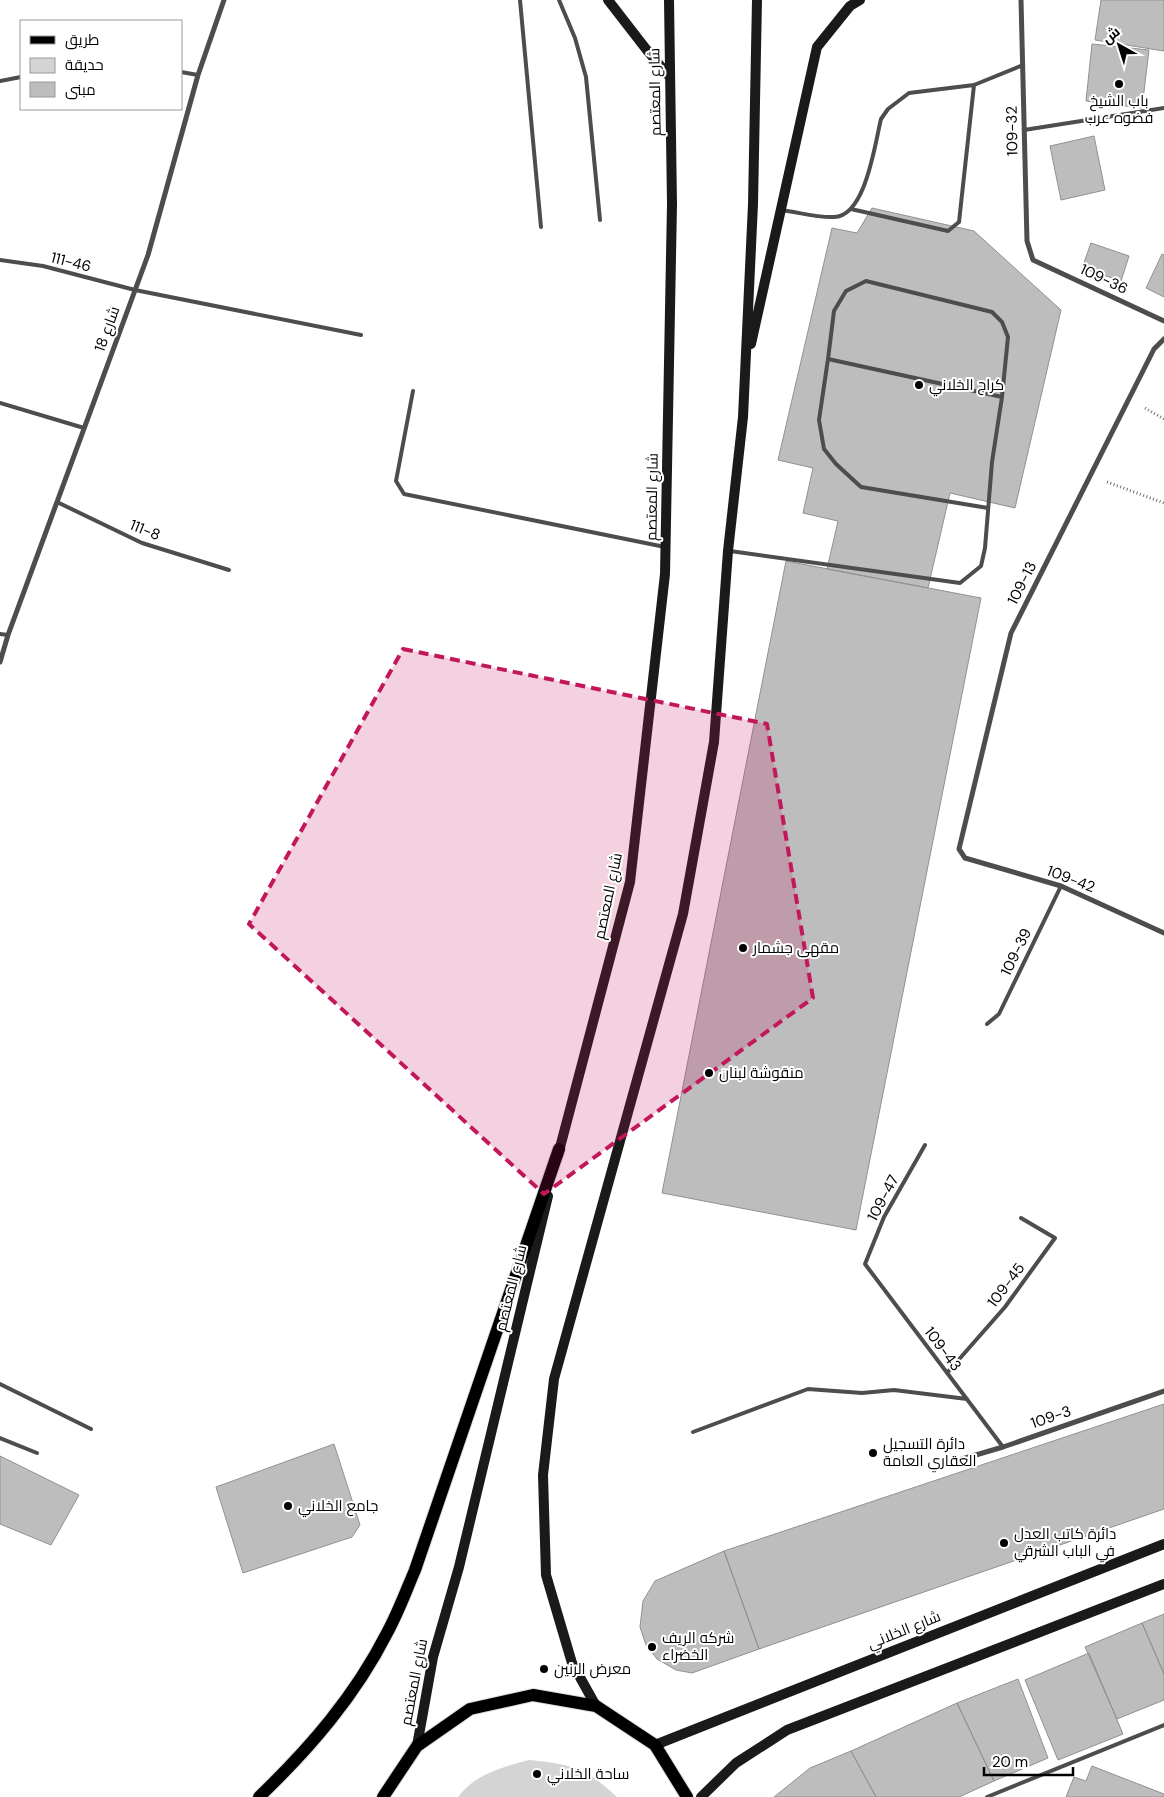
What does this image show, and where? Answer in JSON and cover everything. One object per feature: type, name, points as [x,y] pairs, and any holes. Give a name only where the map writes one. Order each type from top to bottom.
[{"type":"main road","points":[[608,0],[646,50],[669,76]]},
{"type":"main road","name":"شارع المعتصم","points":[[417,1746],[433,1657],[459,1567],[559,1150],[630,882],[666,574],[672,204],[669,0]]},
{"type":"main road","points":[[596,1706],[572,1663],[546,1575],[543,1475],[554,1379],[683,914],[714,742],[728,550],[745,371],[753,204],[757,0]]},
{"type":"main road","points":[[745,371],[817,48],[850,6],[860,0]]},
{"type":"main road","points":[[259,1797],[298,1760],[324,1730],[349,1696],[387,1634],[415,1570],[559,1150]]},
{"type":"main road","name":"شارع الخلاني","points":[[655,1745],[1164,1544]]},
{"type":"main road","points":[[701,1797],[736,1763],[787,1730],[1164,1584]]},
{"type":"main road","points":[[383,1797],[417,1746],[470,1709],[533,1695],[596,1706],[655,1745],[687,1797]]},
{"type":"street","name":"شارع 18","points":[[0,662],[148,255],[198,75],[224,0]]},
{"type":"street","name":"109-32","points":[[1021,0],[1027,241],[1033,260]]},
{"type":"street","name":"109-36","points":[[1033,260],[1164,321]]},
{"type":"street","name":"109-13","points":[[965,858],[959,849],[960,840],[1011,633],[1154,349],[1164,338]]},
{"type":"street","name":"109-42","points":[[965,858],[1061,886],[1164,933]]},
{"type":"street","name":"109-3","points":[[945,1464],[1003,1447],[1164,1391]]},
{"type":"lane","points":[[520,0],[541,227]]},
{"type":"lane","points":[[559,0],[575,38],[586,77],[600,220]]},
{"type":"lane","points":[[781,210],[836,218],[851,209],[862,194],[881,119],[888,108],[909,93],[974,85],[1023,65]]},
{"type":"lane","points":[[182,72],[198,75]]},
{"type":"lane","points":[[0,81],[20,77]]},
{"type":"lane","points":[[851,209],[948,231],[954,228],[959,222],[974,85]]},
{"type":"lane","points":[[1024,130],[1164,108]]},
{"type":"lane","name":"111-46","points":[[0,260],[43,266],[135,290],[361,335]]},
{"type":"lane","points":[[728,550],[960,583],[981,566],[985,548],[992,462],[1002,397],[1008,338],[1002,322],[992,312],[866,281],[846,291],[834,311],[819,420],[824,449],[836,464],[861,487],[988,508]]},
{"type":"lane","points":[[828,358],[1002,397]]},
{"type":"lane","points":[[413,391],[396,482],[404,494],[666,547]]},
{"type":"lane","points":[[0,403],[84,428]]},
{"type":"lane","name":"111-8","points":[[57,502],[142,543],[229,570]]},
{"type":"lane","points":[[0,634],[8,636]]},
{"type":"lane","name":"109-39","points":[[987,1024],[999,1014],[1061,886]]},
{"type":"lane","name":"109-47","points":[[865,1264],[884,1217],[925,1145]]},
{"type":"lane","name":"109-45","points":[[947,1373],[1005,1307],[1055,1238],[1021,1218]]},
{"type":"lane","name":"109-43","points":[[865,1264],[1003,1447]]},
{"type":"lane","points":[[0,1384],[91,1429]]},
{"type":"lane","points":[[694,1432],[808,1390],[862,1392],[894,1390],[967,1399]]},
{"type":"lane","points":[[0,1438],[37,1453]]},
{"type":"lane","points":[[987,1797],[1164,1726]]},
{"type":"path","points":[[1090,476],[1164,503]]},
{"type":"highlighted area","points":[[403,649],[767,724],[813,998],[544,1194],[249,924]]},
{"type":"green space","name":"ساحة الخلاني","points":[[529,1760],[556,1763],[577,1769],[606,1787],[617,1797],[458,1797],[473,1782],[490,1772]]},
{"type":"building","points":[[1101,0],[1164,0],[1164,51],[1095,40]]},
{"type":"building","points":[[1092,44],[1149,50],[1142,108],[1086,101]]},
{"type":"building","points":[[1094,136],[1105,190],[1061,200],[1050,146]]},
{"type":"building","name":"كراج الخلاني","points":[[872,208],[974,231],[1061,310],[1015,508],[950,493],[928,588],[827,569],[838,521],[803,513],[813,468],[778,460],[832,228],[857,233]]},
{"type":"building","points":[[1091,243],[1129,256],[1121,281],[1082,268]]},
{"type":"building","points":[[1162,254],[1164,255],[1164,297],[1146,288]]},
{"type":"building","points":[[786,561],[981,598],[856,1230],[662,1193]]},
{"type":"building","points":[[1164,1404],[1164,1509],[759,1649],[724,1551]]},
{"type":"building","name":"جامع الخلاني","points":[[334,1444],[360,1525],[352,1537],[243,1573],[216,1487]]},
{"type":"building","points":[[0,1456],[79,1495],[51,1545],[0,1524]]},
{"type":"building","points":[[724,1551],[759,1649],[692,1673],[676,1670],[657,1659],[646,1645],[640,1627],[643,1601],[655,1581]]},
{"type":"building","points":[[1164,1614],[1164,1674],[1142,1623]]},
{"type":"building","points":[[1142,1623],[1164,1674],[1164,1700],[1117,1719],[1085,1647]]},
{"type":"building","points":[[1089,1653],[1123,1734],[1058,1760],[1025,1680]]},
{"type":"building","points":[[1018,1679],[1048,1758],[994,1781],[957,1703]]},
{"type":"building","points":[[957,1703],[994,1781],[959,1797],[876,1797],[851,1751]]},
{"type":"building","points":[[851,1751],[876,1797],[774,1797],[810,1768]]},
{"type":"building","points":[[1092,1766],[1164,1794],[1164,1797],[1066,1797],[1074,1777],[1086,1781]]},
{"type":"place","name":"باب الشيخ فضوه عرب","points":[[1119,84]]},
{"type":"place","name":"كراج الخلاني","points":[[919,385]]},
{"type":"place","name":"مقهى جشمار","points":[[743,948]]},
{"type":"place","name":"منقوشة لبنان","points":[[709,1073]]},
{"type":"place","name":"دائرة التسجيل العقاري العامة","points":[[873,1453]]},
{"type":"place","name":"جامع الخلاني","points":[[288,1506]]},
{"type":"place","name":"دائرة كاتب العدل في الباب الشرقي","points":[[1004,1543]]},
{"type":"place","name":"شركه الريف الخضراء","points":[[652,1647]]},
{"type":"place","name":"معرض الرنين","points":[[544,1669]]},
{"type":"place","name":"ساحة الخلاني","points":[[537,1774]]}]
